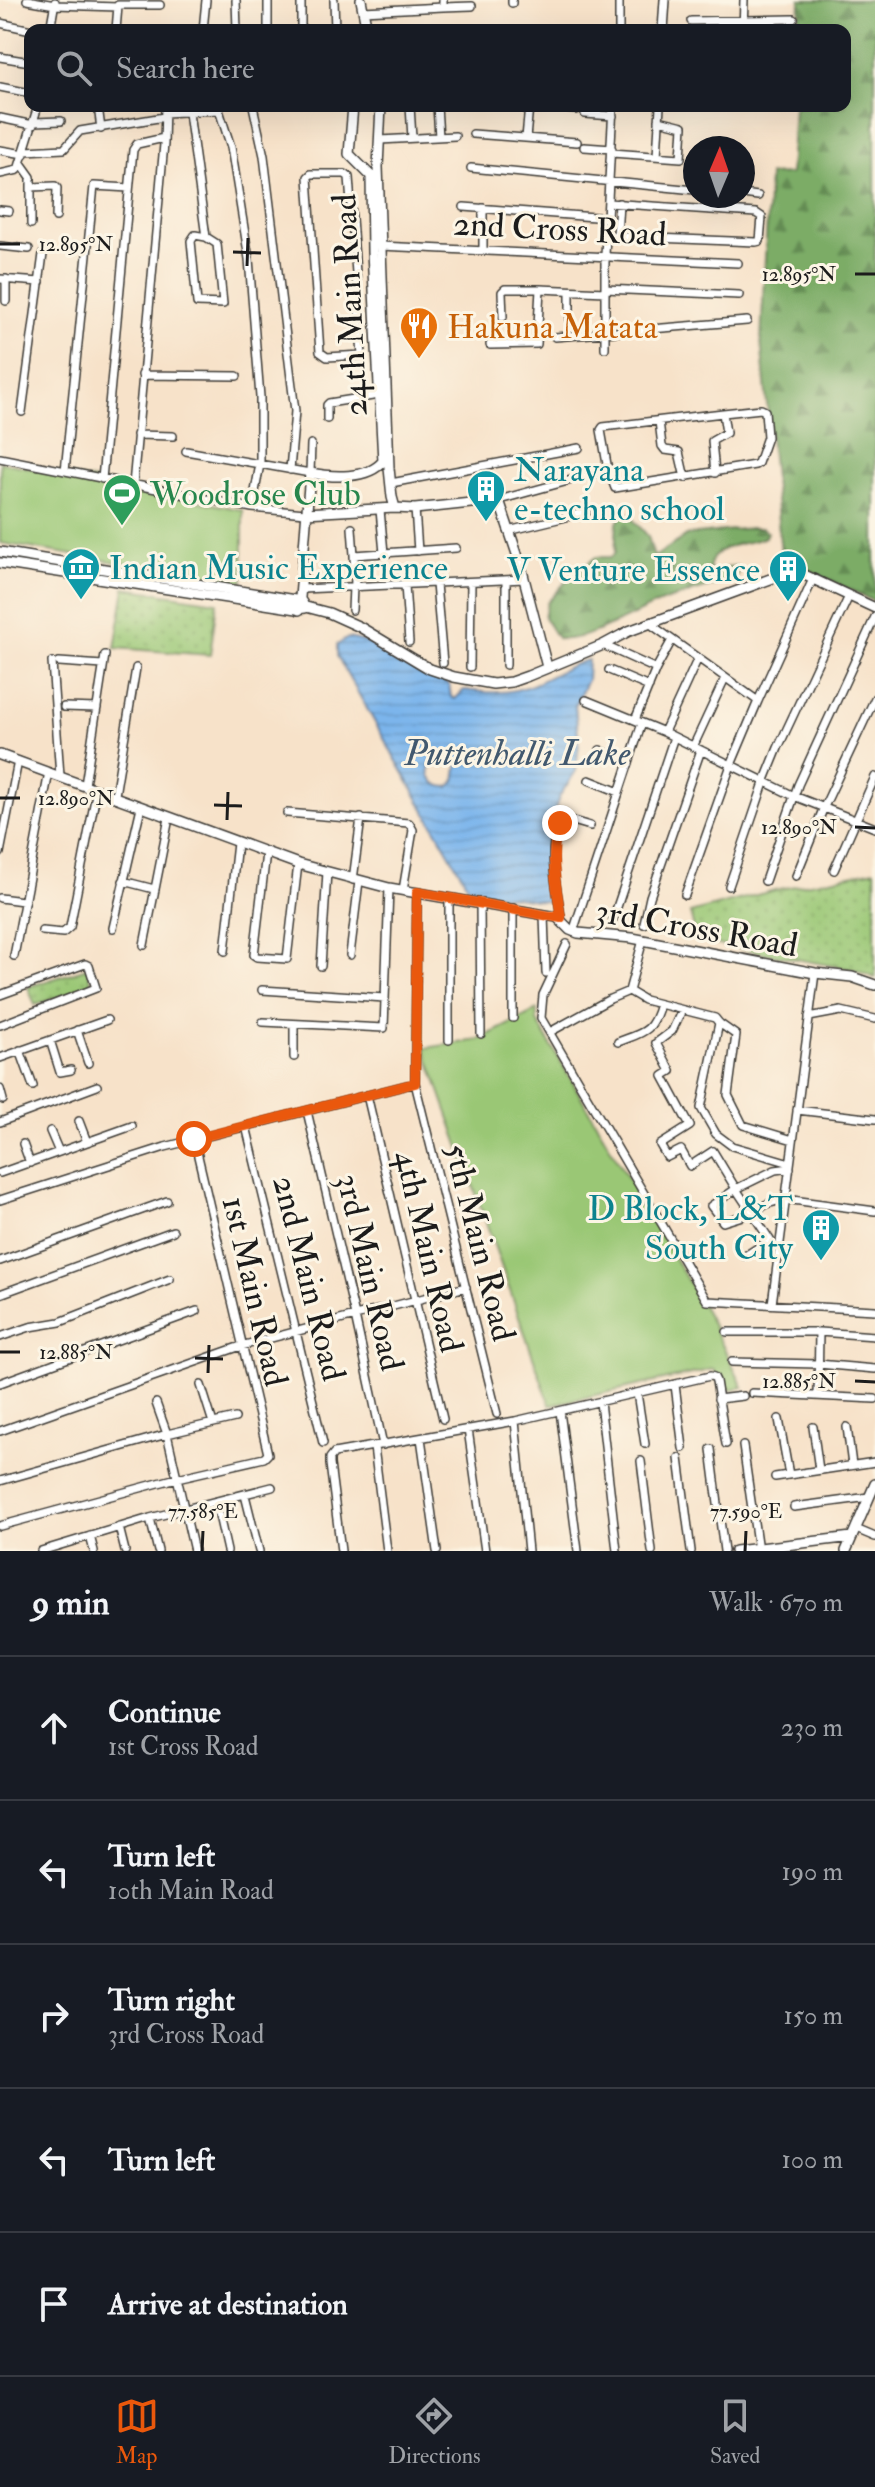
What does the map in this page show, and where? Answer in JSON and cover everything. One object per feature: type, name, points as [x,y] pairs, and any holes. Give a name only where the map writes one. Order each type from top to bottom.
[{"type":"street","points":[[27,0],[160,5]]},
{"type":"street","points":[[204,24],[206,0]]},
{"type":"street","points":[[236,0],[237,24]]},
{"type":"street","points":[[268,0],[268,24]]},
{"type":"street","points":[[301,0],[301,24]]},
{"type":"street","points":[[334,0],[335,24]]},
{"type":"street","points":[[619,0],[619,24]]},
{"type":"street","points":[[663,24],[665,0]]},
{"type":"street","points":[[743,24],[744,0]]},
{"type":"street","points":[[51,24],[55,2]]},
{"type":"street","points":[[116,24],[118,4]]},
{"type":"street","points":[[362,5],[472,6]]},
{"type":"street","points":[[752,24],[794,19]]},
{"type":"street","points":[[691,21],[730,24]]},
{"type":"street","points":[[0,23],[24,28]]},
{"type":"street","points":[[0,57],[24,61]]},
{"type":"street","points":[[0,87],[24,92]]},
{"type":"street","points":[[0,174],[16,172],[36,112]]},
{"type":"street","points":[[99,112],[101,129]]},
{"type":"street","points":[[133,485],[165,112]]},
{"type":"street","points":[[0,150],[24,153],[64,149],[80,131],[101,129],[165,112],[194,112]]},
{"type":"street","points":[[220,112],[231,147],[249,259],[260,397],[260,464],[252,508]]},
{"type":"street","points":[[254,112],[264,156],[294,396],[290,470]]},
{"type":"street","name":"24th Main Road","points":[[352,112],[349,154],[371,176],[379,395],[395,508]]},
{"type":"street","name":"24th Main Road","points":[[381,112],[378,167],[388,463]]},
{"type":"street","points":[[410,112],[412,138]]},
{"type":"street","points":[[437,112],[439,137]]},
{"type":"street","points":[[526,138],[528,112]]},
{"type":"street","points":[[593,112],[613,116]]},
{"type":"street","points":[[605,348],[605,255],[613,112]]},
{"type":"street","points":[[657,156],[660,112]]},
{"type":"street","points":[[189,113],[206,237],[217,244],[223,304],[197,303],[191,241],[195,235],[206,237]]},
{"type":"street","points":[[0,118],[33,123],[61,121]]},
{"type":"street","points":[[473,134],[580,144],[657,156],[683,156],[683,126],[659,120]]},
{"type":"street","points":[[380,140],[455,136]]},
{"type":"street","points":[[102,479],[133,150],[137,144],[164,138]]},
{"type":"street","points":[[21,163],[31,177],[31,224]]},
{"type":"street","points":[[471,168],[683,189]]},
{"type":"street","points":[[343,360],[362,359],[362,355],[356,270],[349,177],[345,174],[309,175],[320,352],[327,357],[362,355]]},
{"type":"street","points":[[65,471],[94,186],[129,188]]},
{"type":"street","points":[[31,187],[57,188],[56,217]]},
{"type":"street","points":[[606,236],[758,242],[762,217],[756,213],[608,203]]},
{"type":"street","points":[[617,236],[619,203]]},
{"type":"street","points":[[464,207],[608,218]]},
{"type":"street","points":[[483,208],[483,251]]},
{"type":"street","points":[[0,246],[29,249]]},
{"type":"street","name":"2nd Cross Road","points":[[380,246],[738,263]]},
{"type":"street","points":[[22,412],[43,254]]},
{"type":"street","points":[[355,260],[373,265]]},
{"type":"street","points":[[356,270],[373,265]]},
{"type":"street","points":[[6,301],[3,279],[40,282]]},
{"type":"street","points":[[503,317],[502,292],[505,289],[739,295]]},
{"type":"street","points":[[490,345],[537,344],[540,289]]},
{"type":"street","points":[[570,291],[570,324]]},
{"type":"street","points":[[555,337],[747,321]]},
{"type":"street","points":[[142,375],[237,376]]},
{"type":"street","points":[[327,419],[329,403],[379,395]]},
{"type":"street","points":[[763,409],[767,434],[758,463],[715,473],[615,488],[608,470],[602,428],[659,421],[763,409]]},
{"type":"street","points":[[715,473],[712,441],[726,433],[723,413]]},
{"type":"street","points":[[659,421],[662,446],[665,450],[678,450],[685,478]]},
{"type":"street","points":[[137,435],[173,436]]},
{"type":"street","points":[[302,606],[311,444]]},
{"type":"street","points":[[391,483],[579,448]]},
{"type":"street","points":[[186,451],[310,473]]},
{"type":"street","points":[[0,458],[252,508],[305,513],[415,509],[499,500],[608,470]]},
{"type":"street","name":"24th Main Road","points":[[310,473],[367,474],[388,463]]},
{"type":"street","points":[[499,500],[547,667]]},
{"type":"street","points":[[415,509],[418,551]]},
{"type":"street","points":[[380,510],[384,553]]},
{"type":"street","points":[[508,531],[587,512]]},
{"type":"street","points":[[352,528],[352,610]]},
{"type":"street","points":[[354,555],[456,548]]},
{"type":"street","points":[[0,552],[329,613],[360,627],[430,669],[493,684],[511,682],[649,623],[784,573],[796,571],[875,608]]},
{"type":"street","points":[[0,563],[302,606]]},
{"type":"street","points":[[302,589],[524,579]]},
{"type":"street","points":[[685,895],[731,765],[813,579]]},
{"type":"street","points":[[506,581],[506,665]]},
{"type":"street","points":[[470,667],[471,582]]},
{"type":"street","points":[[436,584],[443,663]]},
{"type":"street","points":[[405,585],[409,642]]},
{"type":"street","points":[[729,886],[765,780],[849,596]]},
{"type":"street","points":[[765,881],[794,796],[875,617]]},
{"type":"street","points":[[649,623],[758,701]]},
{"type":"street","points":[[573,932],[629,764],[649,687],[672,640]]},
{"type":"street","points":[[603,645],[656,669]]},
{"type":"street","points":[[85,785],[105,655]]},
{"type":"street","points":[[664,732],[698,658]]},
{"type":"street","points":[[60,776],[56,662],[103,665]]},
{"type":"street","points":[[115,795],[136,668]]},
{"type":"street","points":[[609,670],[649,687]]},
{"type":"street","points":[[644,924],[697,748],[725,678]]},
{"type":"street","points":[[796,876],[875,698]]},
{"type":"street","points":[[586,700],[664,732],[794,796],[875,828]]},
{"type":"street","points":[[64,707],[97,708]]},
{"type":"street","points":[[613,919],[674,737]]},
{"type":"street","points":[[600,750],[629,764]]},
{"type":"street","points":[[0,755],[115,795],[237,843],[327,872],[321,966]]},
{"type":"street","points":[[0,853],[18,761]]},
{"type":"street","points":[[14,956],[49,772]]},
{"type":"street","points":[[834,870],[875,777]]},
{"type":"street","points":[[589,780],[619,792]]},
{"type":"street","points":[[42,931],[63,933],[70,927],[97,789]]},
{"type":"street","points":[[113,928],[141,807]]},
{"type":"street","points":[[287,813],[409,823],[413,830],[403,890]]},
{"type":"street","points":[[144,945],[169,818]]},
{"type":"street","points":[[350,955],[361,818]]},
{"type":"street","points":[[561,918],[555,868],[555,834],[563,818],[590,826]]},
{"type":"street","points":[[225,951],[237,843]]},
{"type":"street","points":[[266,853],[254,955],[285,960],[289,949],[298,864]]},
{"type":"street","name":"3rd Cross Road","points":[[327,872],[389,888],[561,918],[573,932],[643,940],[815,973],[852,977],[875,985]]},
{"type":"street","points":[[123,881],[154,889]]},
{"type":"street","points":[[263,1022],[382,1029],[385,1025],[389,888]]},
{"type":"street","name":"5th Main Road","points":[[417,892],[415,1083],[497,1414]]},
{"type":"street","points":[[0,898],[23,901]]},
{"type":"street","points":[[449,898],[449,1040]]},
{"type":"street","points":[[480,902],[481,1034]]},
{"type":"street","points":[[513,908],[513,1018]]},
{"type":"street","points":[[544,915],[546,973]]},
{"type":"street","points":[[629,991],[643,940]]},
{"type":"street","points":[[567,944],[543,995],[541,1018],[707,1301],[875,1310]]},
{"type":"street","points":[[0,995],[88,964],[96,988],[0,1025]]},
{"type":"street","points":[[772,1304],[815,973]]},
{"type":"street","points":[[262,990],[385,998]]},
{"type":"street","points":[[629,991],[638,998],[715,1018],[736,1035],[728,1095],[743,1125],[793,1140]]},
{"type":"street","points":[[550,1032],[629,991]]},
{"type":"street","points":[[618,1042],[641,1033],[655,1023],[660,1004]]},
{"type":"street","points":[[682,1010],[672,1031],[656,1043],[671,1071],[663,1076],[690,1126],[660,1145],[667,1157],[681,1150],[690,1166],[713,1151],[770,1240],[745,1256]]},
{"type":"street","points":[[809,1017],[841,1011],[875,1019]]},
{"type":"street","points":[[0,1058],[107,1020]]},
{"type":"street","points":[[719,1023],[701,1108],[716,1134],[732,1146],[790,1165]]},
{"type":"street","points":[[294,1024],[294,1057]]},
{"type":"street","points":[[77,1030],[88,1063]]},
{"type":"street","points":[[50,1040],[60,1072],[71,1070]]},
{"type":"street","points":[[20,1050],[33,1086]]},
{"type":"street","points":[[0,1200],[194,1139],[415,1083]]},
{"type":"street","points":[[0,1122],[97,1086]]},
{"type":"street","points":[[0,1089],[3,1100]]},
{"type":"street","name":"4th Main Road","points":[[367,1095],[443,1419]]},
{"type":"street","points":[[797,1110],[875,1119]]},
{"type":"street","name":"3rd Main Road","points":[[307,1111],[355,1316],[378,1446],[387,1551]]},
{"type":"street","points":[[79,1121],[87,1142]]},
{"type":"street","points":[[1,1171],[132,1126]]},
{"type":"street","name":"2nd Main Road","points":[[246,1126],[323,1443]]},
{"type":"street","points":[[50,1131],[59,1152]]},
{"type":"street","name":"1st Main Road","points":[[177,1478],[264,1458],[268,1454],[194,1139]]},
{"type":"street","points":[[23,1144],[30,1163]]},
{"type":"street","points":[[790,1165],[736,1189],[711,1206],[723,1222],[785,1199],[875,1211]]},
{"type":"street","points":[[0,1261],[167,1201]]},
{"type":"street","points":[[0,1294],[173,1231]]},
{"type":"street","points":[[0,1337],[30,1327],[60,1322],[170,1279]]},
{"type":"street","points":[[0,1431],[241,1346],[466,1287]]},
{"type":"street","points":[[0,1383],[197,1311]]},
{"type":"street","points":[[727,1332],[819,1332],[875,1336]]},
{"type":"street","points":[[818,1396],[819,1332]]},
{"type":"street","points":[[732,1362],[875,1369]]},
{"type":"street","points":[[341,1551],[330,1458],[334,1453],[515,1421],[714,1377],[726,1444]]},
{"type":"street","points":[[201,1385],[213,1423]]},
{"type":"street","points":[[675,1385],[683,1448]]},
{"type":"street","points":[[637,1393],[645,1444]]},
{"type":"street","points":[[752,1393],[875,1399]]},
{"type":"street","points":[[718,1399],[743,1396]]},
{"type":"street","points":[[600,1402],[617,1551]]},
{"type":"street","points":[[156,1403],[167,1434],[194,1551]]},
{"type":"street","points":[[560,1411],[578,1551]]},
{"type":"street","name":"1st Main Road","points":[[0,1481],[235,1418]]},
{"type":"street","points":[[779,1419],[789,1475]]},
{"type":"street","points":[[515,1421],[528,1551]]},
{"type":"street","points":[[813,1427],[819,1470]]},
{"type":"street","points":[[847,1427],[852,1465]]},
{"type":"street","points":[[468,1429],[485,1551]]},
{"type":"street","points":[[421,1438],[437,1551]]},
{"type":"street","points":[[743,1446],[758,1550]]},
{"type":"street","points":[[711,1449],[724,1551]]},
{"type":"street","points":[[679,1458],[691,1551]]},
{"type":"street","points":[[641,1461],[652,1551]]},
{"type":"street","points":[[775,1477],[875,1462]]},
{"type":"street","points":[[0,1526],[177,1478]]},
{"type":"street","points":[[846,1551],[875,1484]]},
{"type":"street","points":[[41,1551],[150,1518],[272,1487]]},
{"type":"street","points":[[245,1495],[259,1551]]},
{"type":"street","points":[[794,1507],[869,1497]]},
{"type":"street","points":[[216,1502],[227,1551]]},
{"type":"street","points":[[150,1518],[158,1551]]},
{"type":"street","points":[[119,1527],[125,1551]]},
{"type":"street","points":[[735,1551],[758,1550],[854,1533],[875,1537]]},
{"type":"street","points":[[90,1536],[94,1551]]},
{"type":"green space","points":[[800,0],[875,0],[875,602],[797,564],[782,564],[761,341],[769,175],[790,174],[794,112],[851,112],[851,24],[799,24]]},
{"type":"green space","name":"Woodrose Club","points":[[0,462],[243,510],[243,583],[0,543]]},
{"type":"green space","points":[[627,513],[648,536],[654,557],[688,535],[751,528],[762,528],[767,532],[765,537],[723,549],[712,560],[709,569],[713,571],[739,567],[738,576],[734,579],[662,602],[579,637],[557,638],[544,617],[547,603],[569,578],[596,557],[611,557],[615,553],[617,523],[622,514]]},
{"type":"green space","points":[[125,588],[217,602],[210,655],[115,648]]},
{"type":"green space","points":[[875,870],[875,978],[856,970],[697,941],[690,913],[775,890]]},
{"type":"green space","points":[[87,968],[92,985],[35,1005],[28,987]]},
{"type":"green space","points":[[537,1010],[537,1021],[707,1314],[743,1387],[724,1391],[714,1369],[550,1405],[425,1048],[478,1040]]},
{"type":"water","name":"Puttenhalli Lake","points":[[348,638],[366,642],[427,676],[449,684],[451,697],[455,699],[464,690],[497,692],[525,688],[588,660],[587,680],[575,706],[579,743],[576,771],[559,797],[550,825],[547,845],[551,902],[469,888],[337,656],[337,645]],"holes":[[[438,752],[458,762],[455,781],[449,787],[438,785],[430,776],[431,761],[438,758]]]},
{"type":"place","name":"Hakuna Matata","points":[[419,360]]},
{"type":"place","name":"Narayana e-techno school","points":[[486,523]]},
{"type":"place","name":"Woodrose Club","points":[[122,527]]},
{"type":"place","name":"Indian Music Experience","points":[[81,601]]},
{"type":"place","name":"V Venture Essence","points":[[788,603]]},
{"type":"place","name":"D Block, L&T South City","points":[[821,1262]]},
{"type":"route","points":[[194,1139],[415,1083],[417,892],[561,918],[554,855],[555,834],[560,823]]}]
